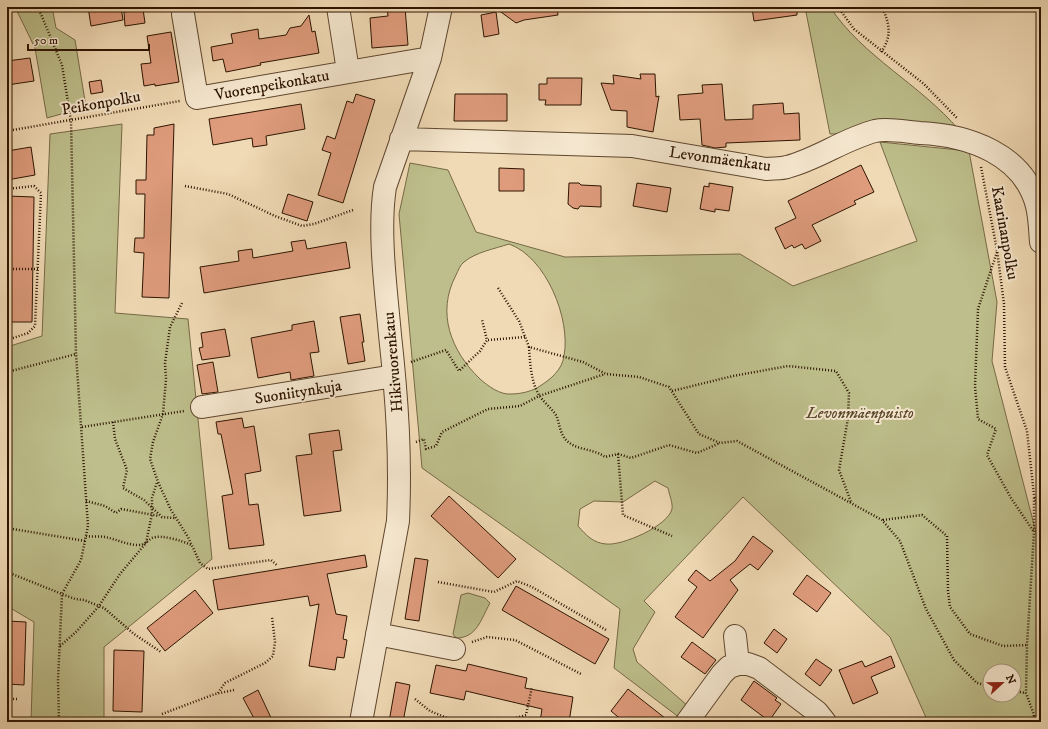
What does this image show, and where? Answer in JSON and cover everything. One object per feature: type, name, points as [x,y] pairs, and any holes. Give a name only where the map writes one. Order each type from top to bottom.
[{"type":"street","points":[[338,7],[348,71]]},
{"type":"street","name":"Hikivuorenkatu","points":[[361,722],[398,521],[400,370],[385,284],[383,203],[386,187],[401,139],[430,58],[441,7]]},
{"type":"street","name":"Vuorenpeikonkatu","points":[[183,14],[197,98],[430,58]]},
{"type":"street","name":"Levonmäenkatu","points":[[401,139],[632,146],[766,169],[787,167],[876,131],[934,134],[978,143],[987,147],[1013,166],[1029,184],[1037,206],[1041,242]]},
{"type":"street","name":"Suoniitynkuja","points":[[202,407],[400,370]]},
{"type":"street","points":[[377,634],[454,649]]},
{"type":"street","points":[[735,636],[738,664]]},
{"type":"street","points":[[687,722],[722,674],[729,667],[738,664],[748,664],[759,668],[817,712],[825,722]]},
{"type":"path","points":[[38,7],[62,65],[71,121],[76,354],[88,526],[81,560],[62,594],[59,722]]},
{"type":"path","points":[[838,7],[854,29],[881,52],[924,84],[959,120]]},
{"type":"path","points":[[881,52],[888,42],[889,27],[882,7]]},
{"type":"path","name":"Peikonpolku","points":[[8,131],[197,98]]},
{"type":"path","name":"Kaarinanpolku","points":[[978,143],[997,250],[1004,304],[1005,367],[1027,431],[1034,494],[1041,519]]},
{"type":"path","points":[[7,189],[34,186],[41,193],[35,326],[28,333],[7,340]]},
{"type":"path","points":[[184,186],[228,194],[275,216],[302,226],[314,224],[353,210]]},
{"type":"path","points":[[997,250],[978,309],[975,386],[978,419],[996,429],[987,455],[1011,498],[1034,532]]},
{"type":"path","points":[[7,269],[38,269]]},
{"type":"path","points":[[498,288],[518,321],[530,347],[530,366],[539,396],[556,415],[564,439],[578,448],[600,453],[605,457],[618,454],[631,458],[669,445],[697,453],[720,443],[737,441],[882,520],[900,541],[926,610],[954,660],[977,683],[982,684]]},
{"type":"path","points":[[182,303],[170,327],[165,363],[166,380],[163,414],[150,451],[150,459],[158,482],[200,563],[208,569],[271,560],[278,566]]},
{"type":"path","points":[[400,370],[446,350],[459,371],[480,351],[487,340],[482,320]]},
{"type":"path","points":[[487,340],[525,337]]},
{"type":"path","points":[[530,347],[583,362],[606,374],[639,377],[670,387],[699,434],[720,443]]},
{"type":"path","points":[[7,372],[76,354]]},
{"type":"path","points":[[672,391],[733,376],[788,366],[836,371],[849,393],[848,418],[839,470],[852,503]]},
{"type":"path","points":[[410,444],[424,439],[426,448],[436,446],[442,432],[488,409],[520,406],[539,396],[606,374]]},
{"type":"path","points":[[82,427],[202,407]]},
{"type":"path","points":[[113,422],[115,439],[127,470],[123,488],[144,500],[162,517]]},
{"type":"path","points":[[618,454],[624,515],[672,536]]},
{"type":"path","points":[[146,543],[152,514],[152,498],[158,482]]},
{"type":"path","points":[[1034,494],[1034,532],[1027,645],[1026,693],[1034,715],[1034,722]]},
{"type":"path","points":[[86,501],[104,506],[116,513],[120,509],[128,509],[162,517],[176,518]]},
{"type":"path","points":[[882,520],[922,515],[947,536],[948,591],[950,608],[970,634],[1003,646],[1027,645]]},
{"type":"path","points":[[7,528],[85,541]]},
{"type":"path","points":[[86,536],[105,537],[127,544],[139,545],[146,543]]},
{"type":"path","points":[[60,646],[77,631],[99,606],[120,574],[152,538],[165,537],[171,540],[182,540],[192,545]]},
{"type":"path","points":[[7,572],[107,610],[134,634],[161,652]]},
{"type":"path","points":[[438,582],[494,592],[517,581],[532,587],[606,630]]},
{"type":"path","points":[[218,693],[225,683],[265,663],[273,656],[275,642],[272,617]]},
{"type":"path","points":[[454,649],[487,637],[515,640],[581,674]]},
{"type":"path","points":[[502,722],[526,715],[532,687]]},
{"type":"path","points":[[162,714],[218,693],[234,690]]},
{"type":"path","points":[[1022,692],[1026,693]]},
{"type":"path","points":[[7,699],[17,699]]},
{"type":"path","points":[[415,699],[430,711],[456,722]]},
{"type":"path","points":[[1034,715],[1041,722]]},
{"type":"green space","points":[[15,7],[52,7],[56,28],[75,40],[86,107],[47,118],[35,48]]},
{"type":"green space","points":[[805,7],[830,7],[843,25],[859,41],[875,56],[927,98],[959,130],[830,134]]},
{"type":"green space","points":[[122,124],[115,313],[188,319],[212,559],[104,647],[104,722],[31,722],[34,622],[7,606],[7,347],[42,336],[50,134]]},
{"type":"green space","name":"Levonmäenpuisto","points":[[880,142],[969,151],[997,302],[992,361],[1041,552],[1041,722],[928,722],[890,637],[743,497],[644,601],[655,612],[633,649],[637,662],[688,706],[680,718],[614,668],[620,609],[422,468],[399,214],[410,163],[448,170],[476,232],[565,257],[740,254],[793,286],[917,241]],"holes":[[[509,244],[522,251],[545,275],[553,291],[564,325],[564,356],[558,370],[552,377],[537,388],[523,393],[507,394],[498,392],[480,379],[461,356],[454,344],[450,331],[447,317],[447,303],[450,289],[458,270],[463,263],[480,253]],[[655,481],[668,488],[672,509],[669,515],[662,522],[644,534],[622,542],[606,544],[597,542],[578,526],[580,509],[594,501],[623,502]]]},
{"type":"green space","points":[[468,593],[485,598],[490,603],[474,631],[469,635],[456,638],[453,634],[461,595]]},
{"type":"building","points":[[88,7],[121,7],[123,20],[91,26]]},
{"type":"building","points":[[387,7],[405,7],[408,45],[372,48],[370,18],[388,16]]},
{"type":"building","points":[[494,7],[557,7],[558,15],[524,20],[516,23]]},
{"type":"building","points":[[797,7],[797,15],[754,21],[752,8]]},
{"type":"building","points":[[143,9],[145,23],[125,26],[124,12]]},
{"type":"building","points":[[496,12],[499,34],[484,37],[481,15]]},
{"type":"building","points":[[309,15],[312,32],[315,31],[319,53],[260,63],[261,65],[226,72],[223,59],[213,61],[211,47],[233,43],[231,34],[258,29],[259,39],[286,35],[290,28],[301,26]]},
{"type":"building","points":[[171,32],[179,82],[155,86],[155,84],[144,86],[141,64],[151,63],[147,36]]},
{"type":"building","points":[[30,58],[34,81],[7,85],[7,61]]},
{"type":"building","points":[[640,74],[655,74],[656,97],[659,96],[653,132],[627,127],[627,111],[611,110],[601,83],[614,84],[613,75],[641,79]]},
{"type":"building","points":[[547,78],[582,78],[581,105],[545,105],[546,100],[539,100],[539,84],[547,84]]},
{"type":"building","points":[[101,80],[103,92],[91,94],[89,82]]},
{"type":"building","points":[[722,84],[725,120],[753,119],[753,105],[783,103],[784,114],[799,113],[800,140],[726,143],[726,147],[715,148],[702,145],[700,119],[680,120],[678,95],[703,93],[702,85]]},
{"type":"building","points":[[356,94],[375,100],[343,203],[318,195],[331,153],[322,150],[327,136],[335,139],[347,101],[353,103]]},
{"type":"building","points":[[455,94],[507,94],[507,121],[454,121]]},
{"type":"building","points":[[301,104],[305,129],[266,136],[267,145],[253,147],[252,138],[213,145],[209,119]]},
{"type":"building","points":[[174,124],[169,298],[142,297],[144,253],[134,252],[135,238],[144,238],[145,194],[136,194],[136,180],[146,180],[147,135],[154,135],[154,128]]},
{"type":"building","points":[[31,147],[35,175],[7,180],[7,151]]},
{"type":"building","points":[[861,165],[874,192],[854,201],[856,204],[812,225],[821,241],[805,249],[802,244],[794,248],[792,245],[785,249],[775,228],[796,218],[788,201]]},
{"type":"building","points":[[499,168],[524,169],[524,191],[499,191]]},
{"type":"building","points":[[569,183],[601,186],[601,207],[580,206],[578,209],[573,208],[568,204]]},
{"type":"building","points":[[637,183],[671,188],[667,212],[633,206]]},
{"type":"building","points":[[709,183],[733,187],[729,211],[715,209],[715,212],[700,209],[704,186],[709,187]]},
{"type":"building","points":[[288,194],[313,202],[307,221],[282,213]]},
{"type":"building","points":[[7,196],[34,197],[32,322],[7,322]]},
{"type":"building","points":[[305,240],[307,249],[346,242],[350,268],[204,293],[200,267],[239,261],[238,251],[252,249],[253,258],[293,251],[291,242]]},
{"type":"building","points":[[360,314],[365,361],[348,364],[340,317]]},
{"type":"building","points":[[314,321],[319,352],[310,353],[314,376],[291,380],[290,372],[258,378],[251,338],[292,330],[292,325]]},
{"type":"building","points":[[225,329],[230,356],[202,360],[199,348],[203,347],[201,333]]},
{"type":"building","points":[[213,362],[218,392],[202,394],[197,365]]},
{"type":"building","points":[[242,418],[244,428],[254,426],[261,471],[245,474],[249,505],[258,504],[264,545],[229,549],[222,496],[233,494],[221,434],[218,434],[216,422]]},
{"type":"building","points":[[339,430],[342,450],[333,451],[341,511],[304,516],[296,456],[312,454],[309,434]]},
{"type":"building","points":[[449,496],[516,559],[498,578],[431,516]]},
{"type":"building","points":[[753,536],[773,551],[758,570],[750,564],[730,580],[738,590],[703,638],[675,617],[697,587],[688,580],[696,570],[710,581],[735,561]]},
{"type":"building","points":[[365,555],[367,567],[327,574],[336,614],[347,616],[343,639],[347,640],[344,658],[337,657],[335,670],[309,666],[319,604],[310,606],[308,596],[218,610],[213,580]]},
{"type":"building","points":[[415,558],[428,560],[419,621],[405,619]]},
{"type":"building","points":[[807,575],[831,593],[817,612],[793,594]]},
{"type":"building","points":[[516,586],[609,639],[595,664],[502,610]]},
{"type":"building","points":[[195,590],[213,613],[165,651],[147,628]]},
{"type":"building","points":[[7,621],[26,622],[24,685],[7,684]]},
{"type":"building","points":[[774,629],[787,639],[777,653],[764,643]]},
{"type":"building","points":[[692,642],[716,660],[705,674],[681,657]]},
{"type":"building","points":[[114,650],[144,651],[142,712],[113,711]]},
{"type":"building","points":[[891,656],[895,667],[871,677],[878,693],[853,704],[839,670],[862,661],[865,667]]},
{"type":"building","points":[[816,659],[832,670],[820,686],[805,674]]},
{"type":"building","points":[[468,664],[527,678],[525,688],[573,697],[569,722],[540,722],[542,709],[466,691],[464,700],[430,693],[436,665],[466,671]]},
{"type":"building","points":[[754,681],[777,698],[775,700],[781,704],[769,721],[741,700]]},
{"type":"building","points":[[396,682],[410,685],[403,722],[389,722]]},
{"type":"building","points":[[628,689],[670,722],[624,722],[611,711]]},
{"type":"building","points":[[258,690],[273,722],[256,722],[243,698]]}]
